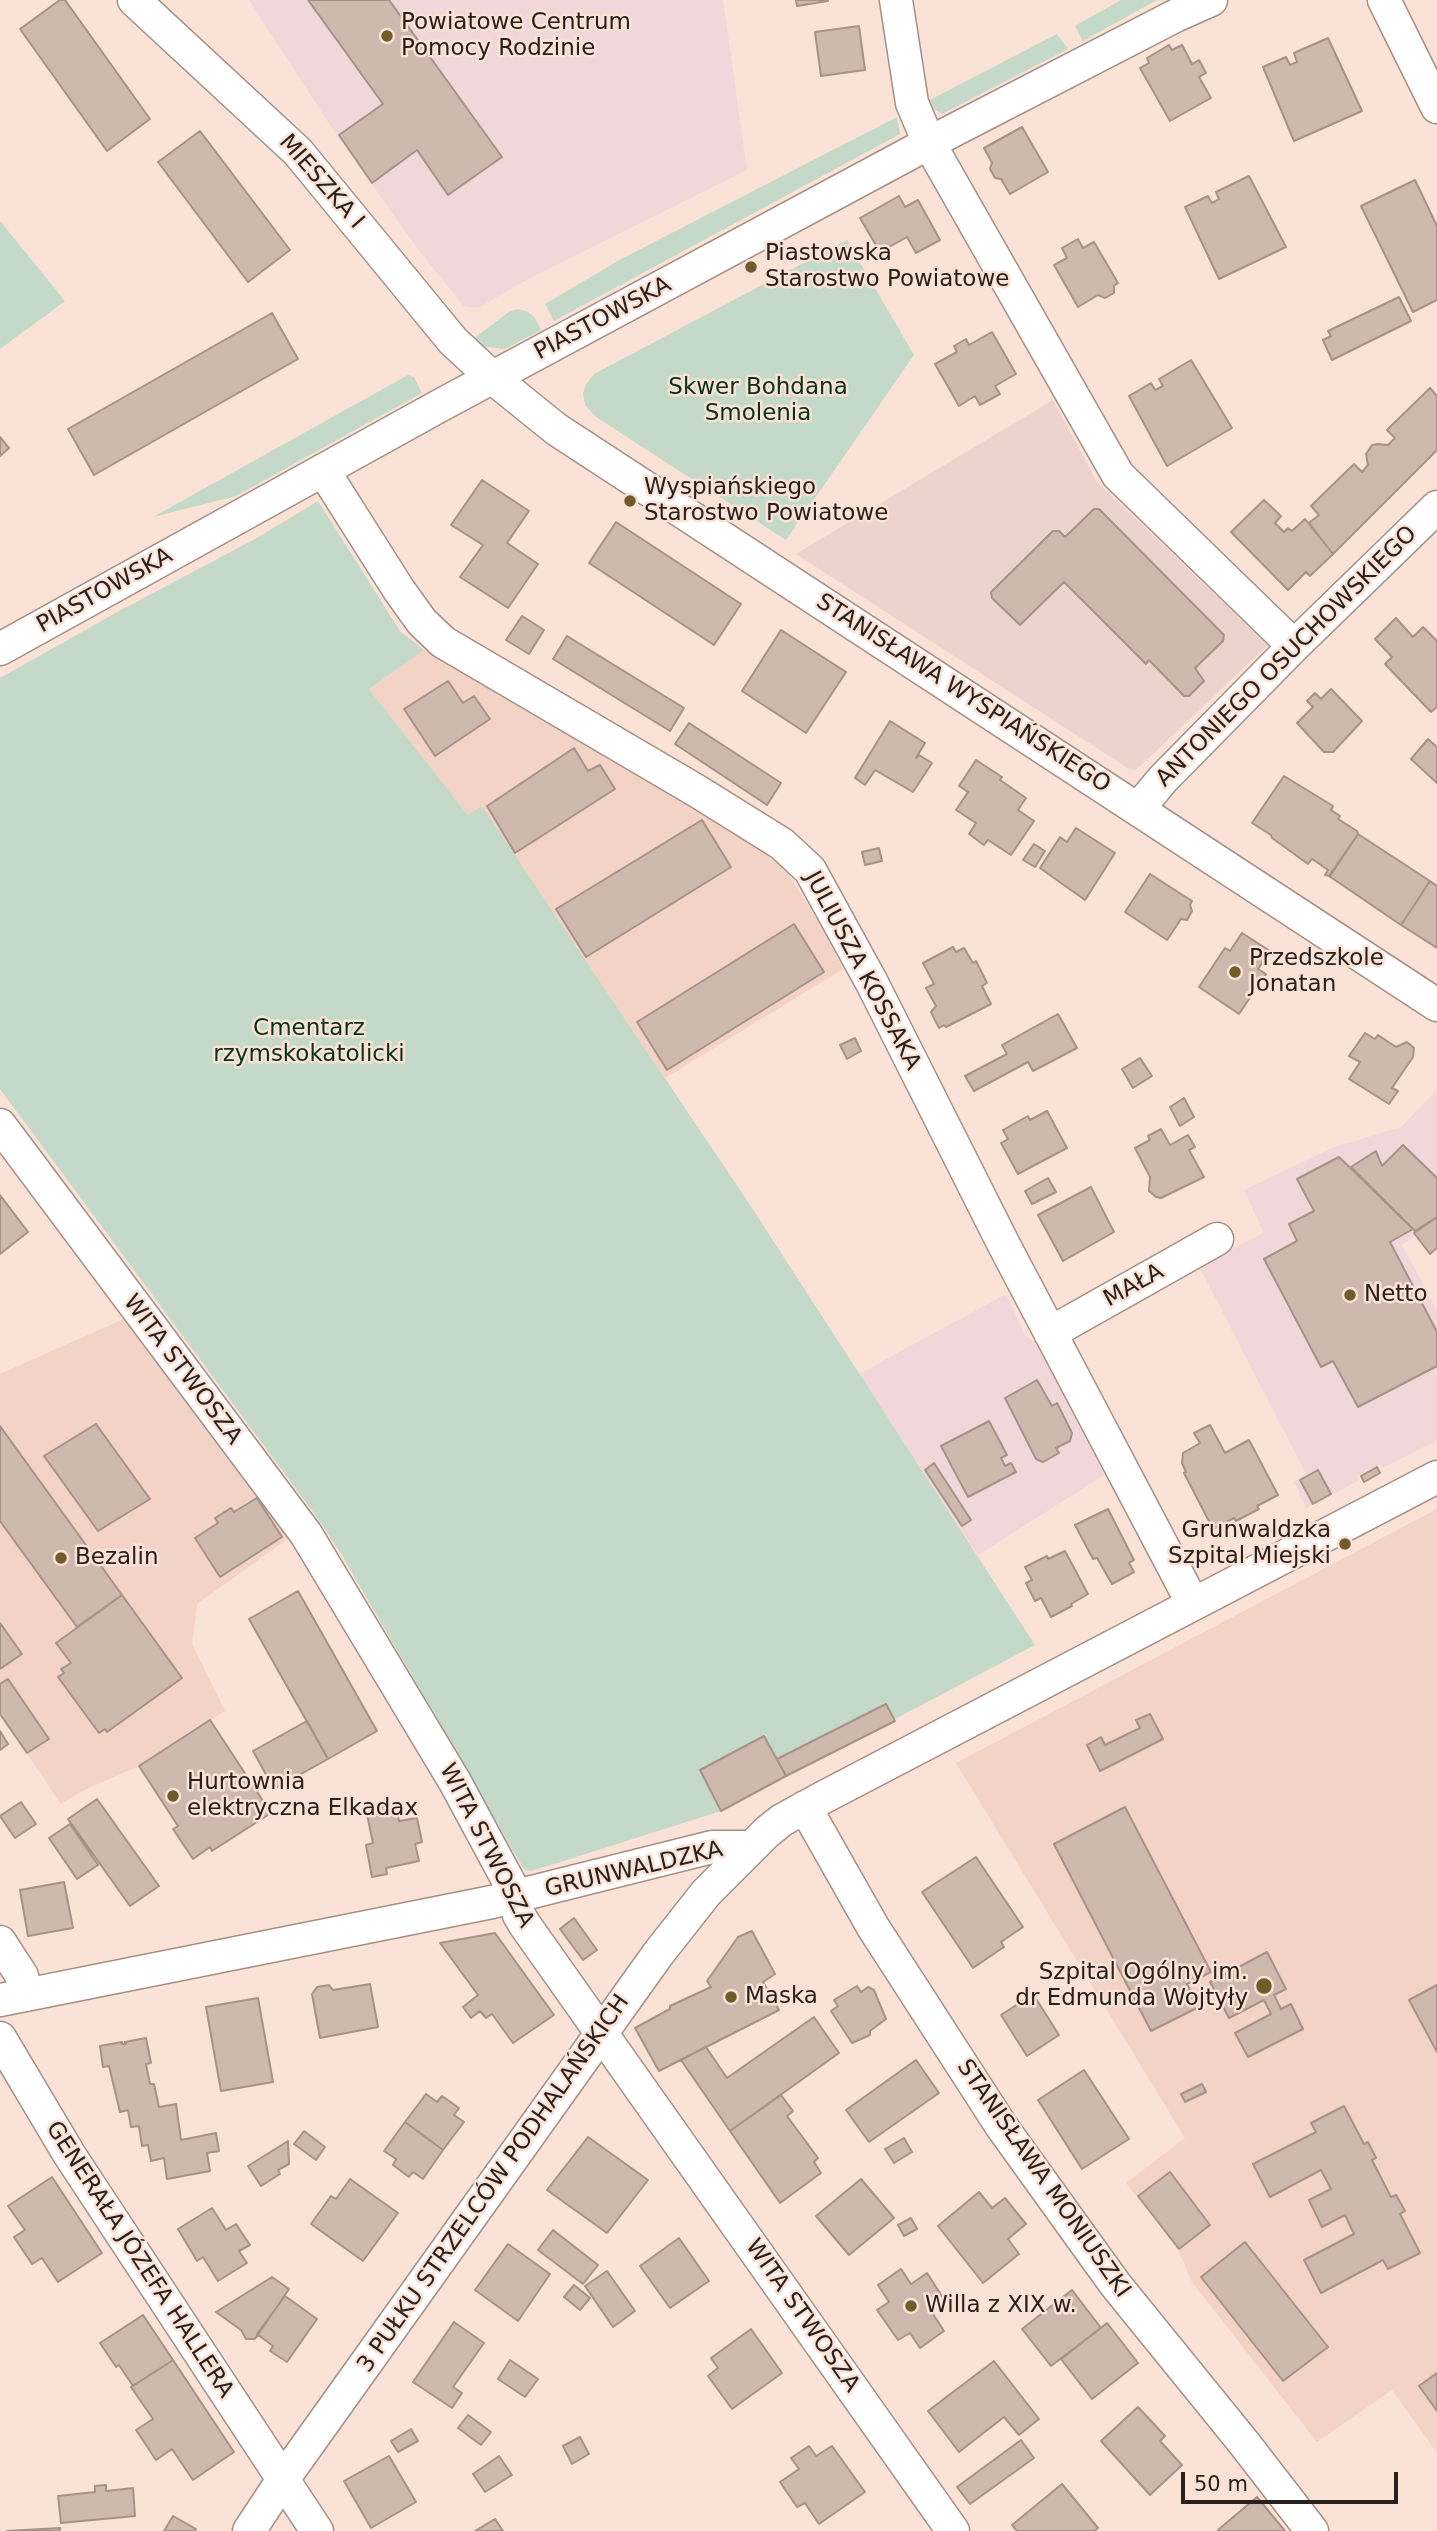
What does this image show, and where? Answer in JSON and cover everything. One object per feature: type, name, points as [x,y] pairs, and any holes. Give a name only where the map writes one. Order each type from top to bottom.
[{"type":"street","name":"MIESZKA I","points":[[134,0],[298,152],[453,341],[492,378]]},
{"type":"street","points":[[896,0],[912,103],[929,143],[1118,475],[1294,646]]},
{"type":"street","name":"PIASTOWSKA","points":[[0,649],[323,470],[929,143],[1211,0]]},
{"type":"street","points":[[1384,0],[1437,107]]},
{"type":"street","name":"STANISŁAWA WYSPIAŃSKIEGO","points":[[492,378],[556,429],[1437,1005]]},
{"type":"street","name":"JULIUSZA KOSSAKA","points":[[323,470],[399,590],[422,622],[443,642],[697,791],[782,844],[810,870],[872,983],[1050,1333],[1193,1604]]},
{"type":"street","name":"ANTONIEGO OSUCHOWSKIEGO","points":[[1138,809],[1163,779],[1294,646],[1437,507]]},
{"type":"street","name":"WITA STWOSZA","points":[[0,1125],[306,1534],[455,1782],[509,1882],[525,1925],[953,2531]]},
{"type":"street","name":"MAŁA","points":[[1050,1333],[1217,1239]]},
{"type":"street","name":"GRUNWALDZKA","points":[[13,1997],[514,1897],[712,1847],[751,1847],[782,1820],[806,1807],[1437,1477]]},
{"type":"street","name":"STANISŁAWA MONIUSZKI","points":[[806,1807],[873,1927],[1002,2127],[1115,2284],[1312,2531]]},
{"type":"street","name":"3 PUŁKU STRZELCÓW PODHALAŃSKICH","points":[[249,2531],[658,1954],[706,1893],[751,1847]]},
{"type":"street","points":[[0,1942],[22,1976],[13,1997]]},
{"type":"street","name":"GENERAŁA JÓZEFA HALLERA","points":[[0,2038],[69,2154],[317,2531]]},
{"type":"shaded area","points":[[249,0],[723,0],[747,170],[526,280],[478,308],[464,306],[420,252],[330,125]]},
{"type":"shaded area","points":[[1053,400],[1097,482],[1268,645],[1136,770],[1129,769],[796,554]]},
{"type":"shaded area","points":[[424,650],[756,845],[787,871],[843,969],[665,1078],[482,806],[468,815],[369,689]]},
{"type":"shaded area","points":[[1437,1090],[1437,1218],[1402,1245],[1437,1310],[1437,1440],[1383,1468],[1380,1464],[1357,1476],[1358,1481],[1306,1508],[1294,1482],[1306,1474],[1199,1266],[1264,1233],[1244,1190],[1332,1148],[1401,1127]]},
{"type":"shaded area","points":[[1006,1294],[1025,1335],[1038,1345],[1104,1475],[978,1555],[859,1374]]},
{"type":"shaded area","points":[[126,1318],[289,1538],[197,1604],[192,1644],[225,1711],[139,1766],[82,1791],[61,1804],[0,1714],[0,1374]]},
{"type":"shaded area","name":"Szpital Ogólny im. dr Edmunda Wojtyły","points":[[1437,1509],[1437,2453],[1392,2390],[1317,2442],[1192,2282],[1178,2249],[1126,2183],[1185,2138],[956,1763]]},
{"type":"green space","points":[[1121,0],[1157,0],[1083,41],[1075,26]]},
{"type":"green space","points":[[1057,34],[1068,49],[942,114],[924,103]]},
{"type":"green space","points":[[897,117],[900,134],[554,321],[545,304],[623,258]]},
{"type":"green space","points":[[0,221],[65,301],[0,349]]},
{"type":"green space","name":"Skwer Bohdana Smolenia","points":[[847,240],[914,355],[786,540],[596,417],[585,405],[583,394],[586,384],[594,374]]},
{"type":"green space","points":[[518,309],[535,318],[541,330],[505,349],[480,346],[470,341],[509,312]]},
{"type":"green space","points":[[408,375],[414,377],[422,393],[236,496],[153,517]]},
{"type":"green space","name":"Cmentarz rzymskokatolicki","points":[[318,501],[400,631],[424,650],[369,689],[468,815],[482,806],[750,1205],[1035,1645],[721,1811],[532,1871],[525,1870],[522,1866],[340,1552],[316,1516],[0,1089],[0,678],[255,539]]},
{"type":"building","points":[[60,0],[65,0],[150,119],[107,151],[20,29]]},
{"type":"building","points":[[308,0],[389,0],[502,157],[448,195],[417,150],[372,183],[339,135],[383,104]]},
{"type":"building","points":[[796,0],[828,0],[828,1],[797,6]]},
{"type":"building","points":[[859,26],[865,70],[821,76],[815,32]]},
{"type":"building","points":[[1328,38],[1362,111],[1294,141],[1263,67],[1286,57],[1290,65],[1297,62],[1294,53]]},
{"type":"building","points":[[1169,45],[1172,50],[1182,45],[1192,64],[1199,60],[1206,73],[1199,77],[1211,98],[1170,121],[1140,68],[1149,63],[1147,58]]},
{"type":"building","points":[[1022,127],[1048,172],[1010,194],[1001,179],[995,178],[990,169],[992,163],[984,148]]},
{"type":"building","points":[[200,131],[290,250],[248,282],[158,162]]},
{"type":"building","points":[[1249,176],[1286,247],[1219,279],[1185,207],[1208,196],[1212,203],[1219,199],[1216,192]]},
{"type":"building","points":[[1415,180],[1437,226],[1437,300],[1413,312],[1361,206]]},
{"type":"building","points":[[899,196],[905,207],[918,200],[940,240],[916,253],[907,237],[880,252],[860,218]]},
{"type":"building","points":[[1078,239],[1083,248],[1094,242],[1118,283],[1114,286],[1114,293],[1105,298],[1098,295],[1078,307],[1054,265],[1067,258],[1062,248]]},
{"type":"building","points":[[1399,297],[1411,321],[1332,360],[1323,340],[1331,336],[1328,331]]},
{"type":"building","points":[[272,313],[298,359],[94,475],[68,429]]},
{"type":"building","points":[[992,332],[1016,374],[995,386],[1000,394],[980,405],[975,396],[959,406],[935,364],[957,352],[954,346],[966,339],[969,345]]},
{"type":"building","points":[[1191,360],[1232,428],[1167,466],[1129,396],[1151,383],[1155,390],[1163,386],[1159,379]]},
{"type":"building","points":[[1430,388],[1437,396],[1437,450],[1333,554],[1309,523],[1319,515],[1311,506],[1354,464],[1362,472],[1368,465],[1366,454],[1372,445],[1388,445],[1395,438],[1387,430]]},
{"type":"building","points":[[0,437],[9,448],[0,456]]},
{"type":"building","points":[[482,480],[529,511],[507,543],[538,564],[508,608],[460,577],[483,545],[451,525]]},
{"type":"building","points":[[1264,500],[1281,516],[1275,523],[1284,532],[1288,528],[1292,531],[1305,519],[1333,554],[1310,576],[1306,572],[1288,590],[1231,532]]},
{"type":"building","points":[[1094,509],[1099,509],[1224,635],[1223,641],[1195,668],[1204,681],[1189,696],[1184,696],[1149,660],[1146,664],[1064,582],[1020,625],[992,598],[991,592],[1053,531],[1059,531],[1065,537]]},
{"type":"building","points":[[616,522],[741,604],[714,645],[589,563]]},
{"type":"building","points":[[522,616],[544,630],[529,654],[506,640]]},
{"type":"building","points":[[1396,618],[1413,637],[1423,627],[1437,641],[1437,707],[1431,712],[1385,664],[1392,657],[1375,639]]},
{"type":"building","points":[[781,630],[846,672],[806,733],[742,691]]},
{"type":"building","points":[[567,636],[684,708],[670,731],[553,659]]},
{"type":"building","points":[[448,681],[463,703],[474,696],[490,719],[435,756],[404,709]]},
{"type":"building","points":[[1331,689],[1362,721],[1333,752],[1324,752],[1297,723],[1313,707],[1307,701],[1315,693],[1321,699]]},
{"type":"building","points":[[890,721],[925,743],[916,758],[919,755],[932,763],[913,792],[875,770],[865,785],[855,778]]},
{"type":"building","points":[[689,723],[781,783],[767,805],[675,744]]},
{"type":"building","points":[[1428,739],[1437,747],[1437,783],[1411,759]]},
{"type":"building","points":[[574,748],[588,771],[600,765],[615,789],[515,853],[487,806]]},
{"type":"building","points":[[976,760],[1002,777],[1000,780],[1026,798],[1018,810],[1034,821],[1011,855],[988,840],[984,845],[969,834],[976,823],[956,810],[968,792],[959,786]]},
{"type":"building","points":[[1284,776],[1333,806],[1331,810],[1340,816],[1338,819],[1357,831],[1358,834],[1330,876],[1325,875],[1328,870],[1318,863],[1312,859],[1308,864],[1252,823]]},
{"type":"building","points":[[702,820],[731,867],[586,957],[556,909]]},
{"type":"building","points":[[1076,828],[1115,853],[1085,900],[1040,868],[1060,837],[1067,842]]},
{"type":"building","points":[[1358,834],[1430,881],[1401,925],[1329,876]]},
{"type":"building","points":[[1034,844],[1045,851],[1035,867],[1023,860]]},
{"type":"building","points":[[879,848],[882,861],[865,865],[862,852]]},
{"type":"building","points":[[1150,874],[1192,901],[1192,911],[1187,920],[1181,919],[1167,940],[1125,912]]},
{"type":"building","points":[[1430,881],[1437,886],[1437,948],[1401,925]]},
{"type":"building","points":[[794,924],[824,972],[667,1070],[637,1022]]},
{"type":"building","name":"Przedszkole Jonatan","points":[[1242,933],[1270,951],[1258,969],[1266,974],[1239,1014],[1199,987],[1225,948],[1230,951]]},
{"type":"building","points":[[953,947],[956,952],[964,948],[973,963],[976,961],[987,983],[982,986],[991,1004],[939,1028],[931,1012],[936,1006],[926,988],[934,984],[923,963]]},
{"type":"building","points":[[1058,1014],[1077,1048],[1033,1071],[1028,1062],[974,1091],[965,1076],[1007,1054],[1002,1045]]},
{"type":"building","points":[[1365,1033],[1375,1039],[1378,1035],[1396,1047],[1407,1042],[1414,1048],[1413,1057],[1392,1088],[1398,1091],[1389,1104],[1349,1079],[1360,1062],[1349,1056]]},
{"type":"building","points":[[855,1038],[861,1051],[847,1059],[840,1045]]},
{"type":"building","points":[[1140,1058],[1152,1076],[1133,1088],[1122,1069]]},
{"type":"building","points":[[1184,1098],[1194,1117],[1180,1126],[1170,1107]]},
{"type":"building","points":[[1047,1111],[1067,1148],[1018,1174],[1001,1143],[1008,1139],[1003,1130],[1028,1116],[1030,1120]]},
{"type":"building","points":[[1161,1129],[1170,1145],[1188,1135],[1195,1147],[1189,1150],[1204,1177],[1161,1198],[1149,1191],[1150,1177],[1135,1148],[1150,1140],[1148,1136]]},
{"type":"building","points":[[1403,1145],[1437,1178],[1437,1217],[1415,1231],[1351,1167],[1376,1151],[1382,1166]]},
{"type":"building","name":"Netto","points":[[1339,1157],[1413,1229],[1390,1242],[1437,1332],[1437,1366],[1358,1407],[1333,1361],[1321,1367],[1264,1259],[1297,1241],[1289,1224],[1314,1211],[1297,1179]]},
{"type":"building","points":[[1048,1178],[1056,1192],[1032,1204],[1025,1191]]},
{"type":"building","points":[[1091,1187],[1114,1232],[1063,1261],[1038,1215]]},
{"type":"building","points":[[0,1195],[28,1232],[0,1254]]},
{"type":"building","points":[[1437,1217],[1437,1248],[1430,1254],[1414,1233]]},
{"type":"building","points":[[1037,1380],[1052,1406],[1057,1403],[1072,1433],[1070,1441],[1056,1448],[1059,1453],[1043,1462],[1036,1459],[1005,1398]]},
{"type":"building","points":[[989,1421],[1007,1455],[1001,1458],[1005,1466],[1011,1463],[1016,1472],[968,1497],[941,1446]]},
{"type":"building","points":[[96,1424],[150,1499],[98,1531],[44,1456]]},
{"type":"building","points":[[1210,1425],[1225,1453],[1249,1440],[1278,1495],[1257,1506],[1259,1509],[1213,1529],[1184,1473],[1186,1472],[1182,1463],[1183,1453],[1200,1443],[1194,1433]]},
{"type":"building","name":"Bezalin","points":[[0,1426],[122,1595],[77,1627],[0,1521]]},
{"type":"building","points":[[934,1463],[971,1520],[962,1526],[925,1470]]},
{"type":"building","points":[[1377,1467],[1380,1473],[1364,1482],[1361,1476]]},
{"type":"building","points":[[1318,1470],[1331,1494],[1313,1504],[1300,1480]]},
{"type":"building","points":[[257,1498],[282,1537],[220,1577],[195,1538],[218,1523],[215,1518],[231,1508],[234,1512]]},
{"type":"building","points":[[1108,1509],[1134,1560],[1129,1563],[1134,1572],[1112,1584],[1097,1558],[1093,1559],[1075,1525]]},
{"type":"building","points":[[1065,1551],[1088,1594],[1051,1617],[1041,1598],[1035,1601],[1026,1583],[1032,1580],[1025,1567]]},
{"type":"building","points":[[298,1591],[377,1731],[328,1759],[249,1619]]},
{"type":"building","points":[[122,1595],[182,1678],[107,1732],[105,1729],[99,1733],[58,1677],[64,1673],[61,1669],[71,1663],[56,1643]]},
{"type":"building","points":[[0,1623],[22,1654],[0,1669]]},
{"type":"building","points":[[8,1679],[49,1739],[27,1753],[0,1714],[0,1684]]},
{"type":"building","points":[[886,1704],[895,1721],[786,1776],[777,1759]]},
{"type":"building","points":[[1150,1714],[1163,1739],[1100,1771],[1087,1745],[1101,1737],[1105,1745],[1140,1728],[1136,1720]]},
{"type":"building","points":[[210,1720],[271,1813],[212,1851],[210,1847],[193,1859],[173,1829],[178,1826],[139,1766]]},
{"type":"building","points":[[307,1721],[328,1759],[274,1789],[253,1751]]},
{"type":"building","points":[[0,1731],[8,1744],[0,1750]]},
{"type":"building","points":[[764,1736],[786,1776],[721,1811],[700,1770]]},
{"type":"building","points":[[97,1799],[159,1886],[130,1906],[68,1819]]},
{"type":"building","points":[[21,1802],[36,1824],[15,1838],[0,1816]]},
{"type":"building","points":[[396,1804],[399,1821],[417,1818],[422,1842],[415,1844],[419,1861],[386,1868],[387,1874],[372,1877],[366,1845],[373,1843],[366,1810]]},
{"type":"building","points":[[1125,1807],[1211,1972],[1187,1984],[1199,2007],[1151,2031],[1054,1844]]},
{"type":"building","points":[[70,1824],[98,1865],[77,1879],[49,1838]]},
{"type":"building","points":[[976,1857],[1023,1927],[1001,1942],[1004,1947],[973,1968],[922,1892]]},
{"type":"building","points":[[64,1882],[73,1928],[28,1936],[20,1890]]},
{"type":"building","points":[[574,1918],[597,1950],[583,1960],[560,1929]]},
{"type":"building","name":"Maska","points":[[752,1931],[775,1974],[763,1982],[779,2010],[659,2071],[635,2028],[670,2009],[670,2006],[711,1987],[707,1981],[738,1937]]},
{"type":"building","points":[[495,1933],[554,2015],[513,2043],[492,2014],[486,2018],[480,2011],[471,2018],[463,2007],[478,1995],[440,1943]]},
{"type":"building","points":[[1267,1952],[1286,1989],[1274,1995],[1281,2009],[1291,2004],[1303,2029],[1248,2057],[1235,2033],[1271,2014],[1264,2000],[1229,2018],[1210,1982]]},
{"type":"building","points":[[370,1984],[378,2027],[320,2038],[312,1994],[317,1987],[329,1985],[333,1990]]},
{"type":"building","points":[[1437,1985],[1437,2052],[1409,2000]]},
{"type":"building","points":[[857,1986],[861,1992],[868,1987],[874,1990],[886,2019],[870,2031],[870,2035],[852,2043],[831,2011],[838,2006],[834,2000]]},
{"type":"building","points":[[1033,1994],[1059,2035],[1027,2056],[1001,2015]]},
{"type":"building","points":[[258,1998],[273,2082],[221,2091],[206,2007]]},
{"type":"building","points":[[814,2017],[839,2053],[730,2131],[681,2060],[706,2047],[727,2078]]},
{"type":"building","points":[[146,2038],[151,2063],[146,2064],[150,2084],[154,2084],[159,2107],[176,2104],[181,2140],[216,2133],[219,2151],[207,2153],[210,2171],[167,2179],[164,2158],[151,2161],[148,2145],[142,2146],[139,2126],[131,2127],[128,2110],[120,2112],[109,2066],[103,2067],[100,2046],[122,2042],[126,2044],[125,2042]]},
{"type":"building","points":[[916,2060],[939,2093],[869,2142],[846,2110]]},
{"type":"building","points":[[1084,2070],[1129,2139],[1082,2169],[1038,2100]]},
{"type":"building","points":[[1202,2084],[1206,2092],[1185,2102],[1181,2094]]},
{"type":"building","points":[[426,2094],[437,2102],[442,2096],[459,2108],[454,2115],[464,2122],[443,2150],[405,2122]]},
{"type":"building","points":[[781,2095],[793,2111],[787,2116],[818,2158],[814,2162],[821,2173],[780,2203],[730,2131]]},
{"type":"building","points":[[1344,2106],[1364,2144],[1368,2142],[1376,2158],[1372,2160],[1391,2197],[1396,2195],[1405,2211],[1400,2214],[1420,2253],[1388,2269],[1383,2260],[1321,2293],[1304,2260],[1354,2234],[1345,2215],[1322,2227],[1309,2200],[1331,2189],[1321,2170],[1270,2197],[1253,2164],[1316,2132],[1311,2123]]},
{"type":"building","points":[[405,2122],[443,2150],[423,2179],[413,2172],[409,2177],[393,2165],[396,2159],[384,2151]]},
{"type":"building","points":[[304,2131],[325,2147],[316,2160],[294,2144]]},
{"type":"building","points":[[588,2137],[648,2180],[607,2233],[547,2190]]},
{"type":"building","points":[[904,2138],[912,2152],[894,2163],[885,2149]]},
{"type":"building","points":[[288,2141],[289,2164],[278,2170],[280,2174],[261,2186],[248,2166]]},
{"type":"building","points":[[1170,2172],[1210,2225],[1179,2249],[1138,2196]]},
{"type":"building","points":[[52,2177],[102,2253],[58,2282],[42,2258],[32,2264],[14,2237],[25,2230],[8,2206]]},
{"type":"building","points":[[350,2179],[398,2213],[363,2261],[311,2224],[331,2196],[336,2199]]},
{"type":"building","points":[[861,2179],[894,2218],[849,2255],[816,2216]]},
{"type":"building","points":[[979,2192],[992,2208],[1005,2198],[1026,2224],[1008,2239],[1019,2254],[983,2283],[938,2226]]},
{"type":"building","points":[[212,2208],[226,2230],[236,2224],[250,2245],[239,2251],[247,2263],[218,2281],[203,2257],[197,2261],[178,2229]]},
{"type":"building","points":[[911,2218],[917,2229],[904,2236],[898,2225]]},
{"type":"building","points":[[553,2230],[598,2265],[583,2284],[538,2250]]},
{"type":"building","points":[[679,2238],[709,2281],[670,2308],[640,2266]]},
{"type":"building","points":[[1245,2242],[1328,2347],[1283,2381],[1201,2277]]},
{"type":"building","points":[[508,2244],[550,2274],[518,2321],[475,2290]]},
{"type":"building","name":"Willa z XIX w.","points":[[901,2269],[911,2284],[927,2273],[945,2301],[931,2311],[944,2331],[920,2348],[910,2333],[898,2340],[877,2310],[889,2302],[878,2285]]},
{"type":"building","points":[[607,2271],[635,2311],[613,2327],[585,2286]]},
{"type":"building","points":[[272,2277],[289,2289],[255,2339],[246,2339],[241,2330],[216,2312]]},
{"type":"building","points":[[574,2285],[590,2298],[580,2310],[564,2297]]},
{"type":"building","points":[[1072,2290],[1101,2328],[1051,2366],[1022,2329]]},
{"type":"building","points":[[285,2296],[317,2319],[287,2362],[270,2351],[273,2346],[257,2334]]},
{"type":"building","points":[[143,2315],[173,2360],[133,2386],[100,2343]]},
{"type":"building","points":[[454,2322],[484,2343],[453,2387],[462,2393],[452,2408],[413,2382]]},
{"type":"building","points":[[1107,2323],[1138,2363],[1092,2399],[1061,2359]]},
{"type":"building","points":[[751,2329],[782,2373],[732,2409],[708,2376],[718,2368],[711,2358]]},
{"type":"building","points":[[173,2360],[234,2452],[193,2480],[172,2449],[156,2460],[136,2430],[153,2419],[131,2387]]},
{"type":"building","points":[[510,2360],[538,2379],[525,2397],[498,2379]]},
{"type":"building","points":[[994,2361],[1039,2419],[1019,2435],[1004,2417],[959,2452],[928,2411]]},
{"type":"building","points":[[1437,2373],[1437,2411],[1419,2386]]},
{"type":"building","points":[[1138,2407],[1165,2436],[1160,2441],[1182,2465],[1150,2495],[1101,2441]]},
{"type":"building","points":[[468,2415],[491,2432],[481,2445],[458,2428]]},
{"type":"building","points":[[411,2429],[418,2441],[398,2452],[391,2441]]},
{"type":"building","points":[[580,2437],[589,2454],[572,2464],[563,2446]]},
{"type":"building","points":[[1021,2440],[1034,2458],[970,2504],[957,2487]]},
{"type":"building","points":[[809,2446],[816,2456],[832,2446],[865,2492],[819,2524],[805,2503],[797,2507],[780,2482],[799,2469],[791,2458]]},
{"type":"building","points":[[389,2456],[416,2502],[371,2528],[344,2481]]},
{"type":"building","points":[[499,2456],[512,2475],[485,2492],[473,2474]]},
{"type":"building","points":[[1062,2484],[1098,2528],[1094,2531],[1017,2531],[1012,2525]]},
{"type":"building","points":[[106,2485],[106,2491],[133,2488],[135,2516],[61,2523],[58,2496],[95,2492],[95,2486]]},
{"type":"building","points":[[1257,2497],[1285,2531],[1218,2530]]},
{"type":"building","points":[[173,2516],[196,2529],[195,2531],[164,2531]]},
{"type":"building","points":[[495,2519],[503,2531],[475,2531]]},
{"type":"building","points":[[60,2528],[60,2531],[7,2531]]},
{"type":"place","name":"Powiatowe Centrum Pomocy Rodzinie","points":[[387,36]]},
{"type":"place","name":"Piastowska Starostwo Powiatowe","points":[[751,267]]},
{"type":"place","name":"Wyspiańskiego Starostwo Powiatowe","points":[[630,501]]},
{"type":"place","name":"Przedszkole Jonatan","points":[[1235,972]]},
{"type":"place","name":"Netto","points":[[1350,1295]]},
{"type":"place","name":"Grunwaldzka Szpital Miejski","points":[[1345,1544]]},
{"type":"place","name":"Bezalin","points":[[61,1558]]},
{"type":"place","name":"Hurtownia elektryczna Elkadax","points":[[173,1796]]},
{"type":"place","name":"Szpital Ogólny im. dr Edmunda Wojtyły","points":[[1264,1986]]},
{"type":"place","name":"Maska","points":[[731,1997]]},
{"type":"place","name":"Willa z XIX w.","points":[[911,2306]]}]
